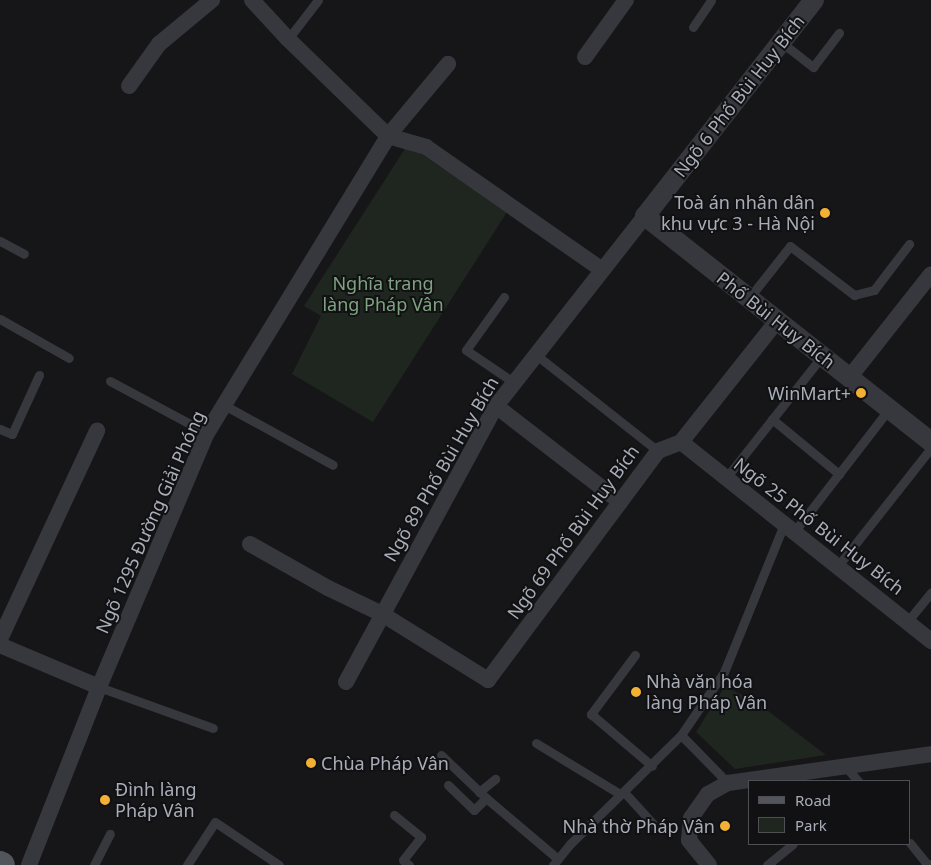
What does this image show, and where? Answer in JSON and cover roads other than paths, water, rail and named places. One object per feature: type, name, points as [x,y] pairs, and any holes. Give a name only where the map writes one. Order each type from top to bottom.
[{"type":"street","points":[[129,86],[160,44],[212,0]]},
{"type":"street","points":[[252,0],[288,40],[388,136],[426,147],[602,270]]},
{"type":"street","points":[[585,57],[626,0]]},
{"type":"street","name":"Ngõ 6 Phố Bùi Huy Bích","points":[[645,216],[814,0]]},
{"type":"street","name":"Ngõ 1295 Đường Giải Phóng","points":[[30,865],[99,688],[207,433],[388,136],[448,64]]},
{"type":"street","name":"Ngõ 89 Phố Bùi Huy Bích","points":[[346,682],[496,406],[645,216]]},
{"type":"street","name":"Phố Bùi Huy Bích","points":[[645,216],[931,442]]},
{"type":"street","points":[[849,378],[931,274]]},
{"type":"street","points":[[681,442],[777,321]]},
{"type":"street","points":[[496,406],[620,502]]},
{"type":"street","points":[[0,639],[97,431]]},
{"type":"street","name":"Ngõ 69 Phố Bùi Huy Bích","points":[[382,614],[488,680],[658,451],[681,442]]},
{"type":"street","name":"Ngõ 25 Phố Bùi Huy Bích","points":[[681,442],[931,641]]},
{"type":"street","points":[[250,544],[328,588],[382,614]]},
{"type":"street","points":[[0,644],[99,688]]},
{"type":"street","points":[[767,780],[820,776],[845,765],[931,754]]},
{"type":"street","points":[[709,865],[689,840],[691,818],[708,794],[728,783],[748,781]]},
{"type":"lane","points":[[288,40],[318,0]]},
{"type":"lane","points":[[693,27],[711,0]]},
{"type":"lane","points":[[781,42],[813,67],[839,33]]},
{"type":"lane","points":[[0,241],[24,254]]},
{"type":"lane","points":[[749,298],[790,246],[854,295],[874,290],[910,244]]},
{"type":"lane","points":[[504,297],[466,350],[513,382]]},
{"type":"lane","points":[[0,319],[70,358]]},
{"type":"lane","points":[[535,354],[658,451]]},
{"type":"lane","points":[[726,478],[822,356]]},
{"type":"lane","points":[[0,429],[12,434],[39,375]]},
{"type":"lane","points":[[110,381],[207,433]]},
{"type":"lane","points":[[224,405],[333,466]]},
{"type":"lane","points":[[441,755],[556,862],[681,735],[724,672],[789,528],[839,474],[889,409]]},
{"type":"lane","points":[[772,419],[839,474]]},
{"type":"lane","points":[[838,567],[931,448]]},
{"type":"lane","points":[[907,622],[931,592]]},
{"type":"lane","points":[[635,655],[591,714],[652,766]]},
{"type":"lane","points":[[99,688],[213,728]]},
{"type":"lane","points":[[681,735],[728,783]]},
{"type":"lane","points":[[536,743],[622,793],[656,826]]},
{"type":"lane","points":[[845,765],[857,780]]},
{"type":"lane","points":[[448,785],[474,810],[482,795],[495,779]]},
{"type":"lane","points":[[394,816],[421,837],[403,860],[409,865]]},
{"type":"lane","points":[[190,864],[215,822],[279,865]]},
{"type":"lane","points":[[94,865],[110,834]]},
{"type":"lane","points":[[911,844],[928,864],[931,864]]},
{"type":"lane","points":[[767,865],[792,845]]},
{"type":"place","name":"Toà án nhân dân khu vực 3 - Hà Nội","points":[[825,213]]},
{"type":"place","name":"WinMart+","points":[[861,393]]},
{"type":"place","name":"Nhà văn hóa làng Pháp Vân","points":[[636,692]]},
{"type":"place","name":"Chùa Pháp Vân","points":[[311,763]]},
{"type":"place","name":"Đình làng Pháp Vân","points":[[105,800]]},
{"type":"place","name":"Nhà thờ Pháp Vân","points":[[725,826]]},
{"type":"park label","name":"Nghĩa trang làng Pháp Vân","points":[[383,294]]}]
